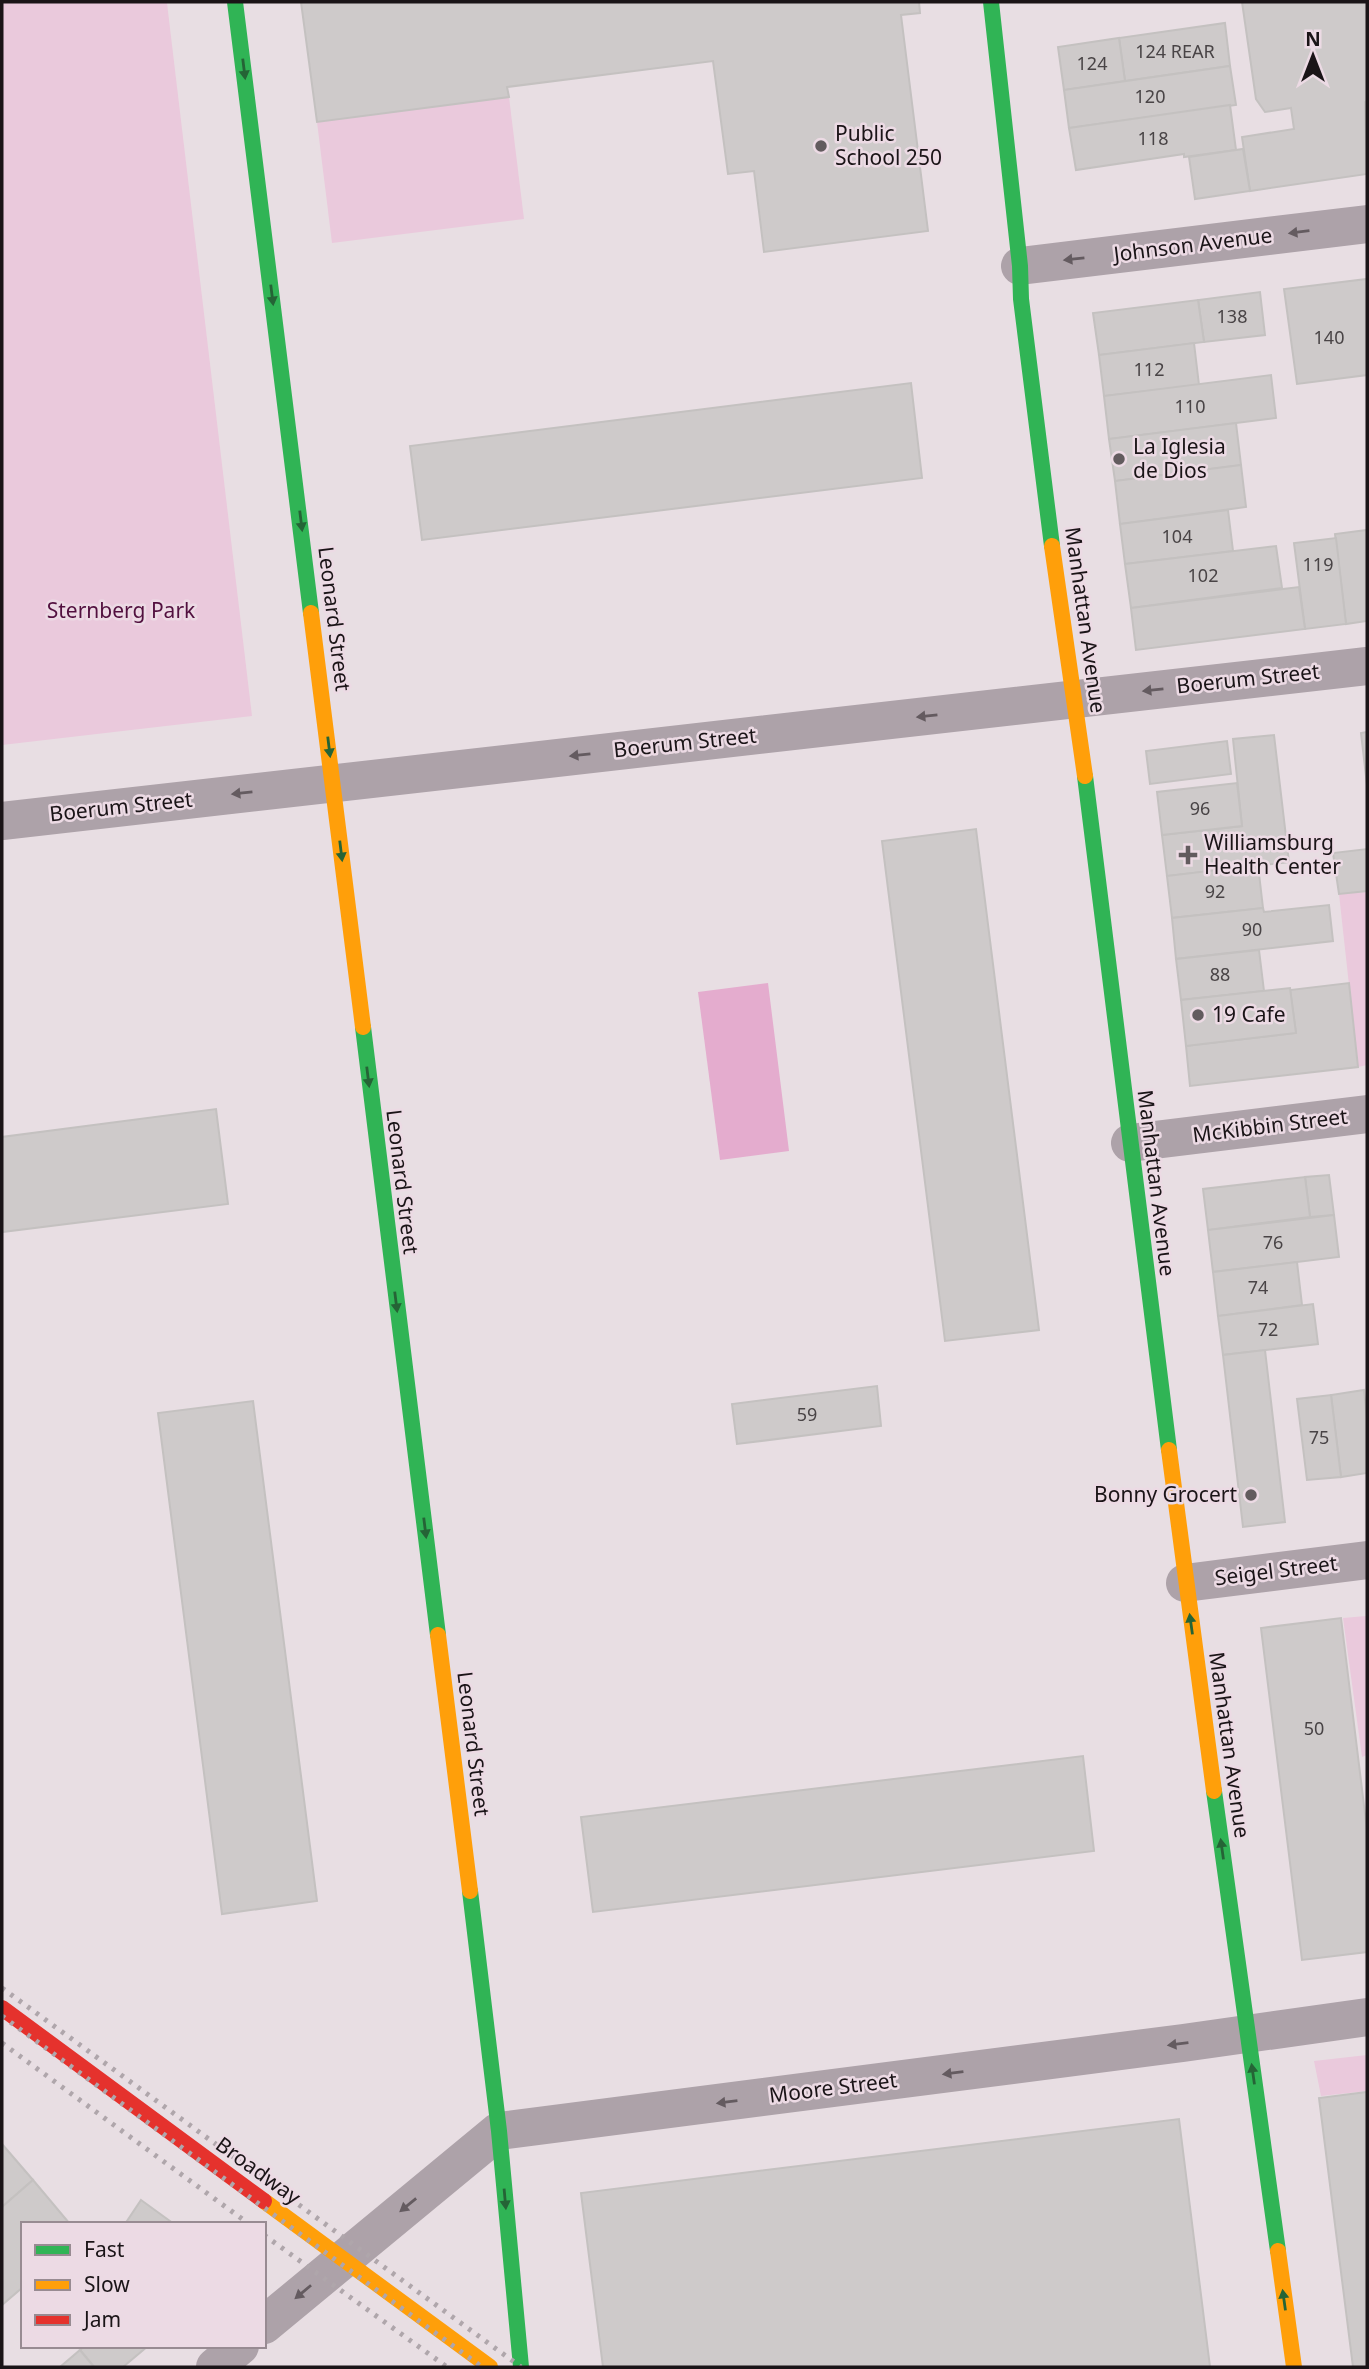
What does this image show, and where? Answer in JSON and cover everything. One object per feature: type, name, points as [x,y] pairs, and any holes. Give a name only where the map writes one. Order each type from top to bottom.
[{"type":"street","name":"Leonard Street","points":[[235,2],[334,783],[499,2131],[521,2367]]},
{"type":"street","name":"Manhattan Avenue","points":[[991,2],[1020,266],[1021,299],[1054,563],[1075,699],[1185,1583],[1294,2367]]},
{"type":"street","name":"Johnson Avenue","points":[[1020,266],[1367,224]]},
{"type":"street","name":"Boerum Street","points":[[2,821],[1367,666]]},
{"type":"street","name":"McKibbin Street","points":[[1130,1143],[1367,1114]]},
{"type":"street","name":"Seigel Street","points":[[1185,1583],[1367,1560]]},
{"type":"street","name":"Broadway","points":[[2,2008],[490,2367]]},
{"type":"street","name":"Moore Street","points":[[499,2131],[1248,2035],[1367,2017]]},
{"type":"street","points":[[266,2323],[499,2131]]},
{"type":"street","points":[[215,2367],[238,2348]]},
{"type":"green space","name":"Sternberg Park","points":[[2,2],[167,3],[252,716],[2,745]]},
{"type":"green space","points":[[509,97],[524,219],[332,243],[317,122]]},
{"type":"green space","points":[[1367,892],[1367,1065],[1358,1067],[1339,894]]},
{"type":"green space","points":[[1366,1616],[1367,1755],[1362,1757],[1343,1618]]},
{"type":"green space","points":[[1367,2055],[1367,2091],[1321,2096],[1314,2061]]},
{"type":"shaded area","points":[[768,983],[789,1151],[720,1160],[698,992]]},
{"type":"building","name":"Public School 250","points":[[301,2],[919,2],[920,13],[901,15],[928,231],[764,252],[754,171],[728,174],[713,61],[507,87],[509,97],[317,122]]},
{"type":"building","points":[[1242,2],[1367,2],[1367,174],[1250,191],[1242,137],[1294,129],[1291,108],[1265,112],[1256,99]]},
{"type":"building","points":[[1225,23],[1230,66],[1125,81],[1119,38]]},
{"type":"building","points":[[1119,38],[1125,81],[1064,90],[1058,47]]},
{"type":"building","points":[[1230,66],[1236,105],[1069,128],[1064,90]]},
{"type":"building","points":[[1230,105],[1236,150],[1184,157],[1184,154],[1076,170],[1069,128]]},
{"type":"building","points":[[1243,149],[1250,191],[1195,199],[1189,157]]},
{"type":"building","points":[[1367,279],[1367,375],[1297,384],[1284,289]]},
{"type":"building","points":[[1260,292],[1265,335],[1204,342],[1198,300]]},
{"type":"building","points":[[1198,300],[1204,342],[1099,355],[1093,313]]},
{"type":"building","points":[[1194,343],[1199,385],[1104,396],[1099,355]]},
{"type":"building","points":[[1271,375],[1276,418],[1109,439],[1104,396]]},
{"type":"building","points":[[911,383],[922,478],[422,540],[410,446]]},
{"type":"building","points":[[1236,423],[1241,465],[1115,481],[1109,439]]},
{"type":"building","points":[[1241,465],[1246,507],[1120,524],[1115,481]]},
{"type":"building","points":[[1228,510],[1233,551],[1125,564],[1120,524]]},
{"type":"building","points":[[1367,530],[1367,621],[1346,624],[1335,534]]},
{"type":"building","points":[[1336,538],[1346,624],[1305,629],[1294,543]]},
{"type":"building","points":[[1276,546],[1282,588],[1131,608],[1125,564]]},
{"type":"building","points":[[1299,587],[1305,629],[1136,650],[1131,608]]},
{"type":"building","points":[[1367,732],[1367,785],[1361,733]]},
{"type":"building","points":[[1274,735],[1289,862],[1167,876],[1162,835],[1242,826],[1233,739]]},
{"type":"building","points":[[1227,741],[1231,774],[1150,784],[1146,751]]},
{"type":"building","points":[[1237,783],[1242,826],[1162,835],[1157,792]]},
{"type":"building","points":[[976,829],[1039,1330],[945,1341],[882,841]]},
{"type":"building","points":[[1367,849],[1367,891],[1339,894],[1333,853]]},
{"type":"building","points":[[1258,865],[1263,908],[1172,918],[1167,876]]},
{"type":"building","points":[[1329,905],[1333,941],[1176,959],[1172,918],[1263,908],[1264,912]]},
{"type":"building","points":[[1259,950],[1264,991],[1181,1000],[1176,959]]},
{"type":"building","points":[[1349,983],[1358,1067],[1190,1086],[1186,1046],[1296,1033],[1290,990]]},
{"type":"building","points":[[1290,988],[1296,1033],[1186,1046],[1181,1000]]},
{"type":"building","points":[[216,1109],[228,1204],[2,1232],[2,1137]]},
{"type":"building","points":[[1329,1175],[1334,1215],[1310,1217],[1305,1177]]},
{"type":"building","points":[[1305,1177],[1310,1217],[1208,1230],[1203,1189]]},
{"type":"building","points":[[1334,1215],[1339,1257],[1213,1272],[1208,1230]]},
{"type":"building","points":[[1297,1262],[1302,1305],[1218,1316],[1213,1272]]},
{"type":"building","points":[[1313,1304],[1318,1344],[1223,1355],[1218,1316]]},
{"type":"building","points":[[1265,1350],[1285,1522],[1243,1527],[1223,1355]]},
{"type":"building","points":[[877,1386],[881,1426],[737,1444],[732,1404]]},
{"type":"building","points":[[1364,1390],[1367,1473],[1341,1477],[1331,1395]]},
{"type":"building","points":[[1331,1395],[1341,1477],[1307,1480],[1297,1399]]},
{"type":"building","points":[[253,1401],[317,1901],[222,1914],[158,1413]]},
{"type":"building","points":[[1341,1618],[1367,1830],[1367,1952],[1302,1960],[1261,1628]]},
{"type":"building","points":[[1083,1756],[1094,1851],[593,1912],[581,1817]]},
{"type":"building","points":[[1367,2092],[1367,2367],[1353,2367],[1319,2098]]},
{"type":"building","points":[[1179,2119],[1210,2367],[603,2367],[581,2193]]},
{"type":"building","points":[[2,2144],[33,2180],[2,2207]]},
{"type":"building","points":[[33,2180],[68,2222],[21,2222],[21,2289],[2,2305],[2,2207]]},
{"type":"building","points":[[141,2200],[171,2222],[126,2222]]},
{"type":"building","points":[[146,2348],[123,2367],[94,2367],[80,2350]]},
{"type":"building","points":[[80,2350],[94,2367],[60,2367]]},
{"type":"railway","points":[[2,1988],[521,2367]]},
{"type":"railway","points":[[2,2016],[482,2367]]},
{"type":"railway","points":[[2,2043],[246,2222]]},
{"type":"railway","points":[[266,2236],[447,2367]]},
{"type":"traffic: fast","points":[[235,2],[311,613]]},
{"type":"traffic: fast","points":[[991,2],[1020,266],[1021,299],[1052,546]]},
{"type":"traffic: fast","points":[[1085,776],[1169,1450]]},
{"type":"traffic: fast","points":[[363,1027],[438,1635]]},
{"type":"traffic: fast","points":[[1214,1791],[1278,2251]]},
{"type":"traffic: fast","points":[[470,1891],[499,2131],[521,2367]]},
{"type":"traffic: slow","points":[[1052,546],[1085,776]]},
{"type":"traffic: slow","points":[[311,613],[363,1027]]},
{"type":"traffic: slow","points":[[1169,1450],[1214,1791]]},
{"type":"traffic: slow","points":[[438,1635],[470,1891]]},
{"type":"traffic: slow","points":[[264,2201],[490,2367]]},
{"type":"traffic: slow","points":[[1278,2251],[1294,2367]]},
{"type":"traffic: jam","points":[[2,2008],[264,2201]]},
{"type":"place","name":"Public School 250","points":[[821,146]]},
{"type":"place","name":"La Iglesia de Dios","points":[[1119,459]]},
{"type":"place","name":"Williamsburg Health Center","points":[[1188,855]]},
{"type":"place","name":"19 Cafe","points":[[1198,1015]]},
{"type":"place","name":"Bonny Grocert","points":[[1251,1495]]}]
